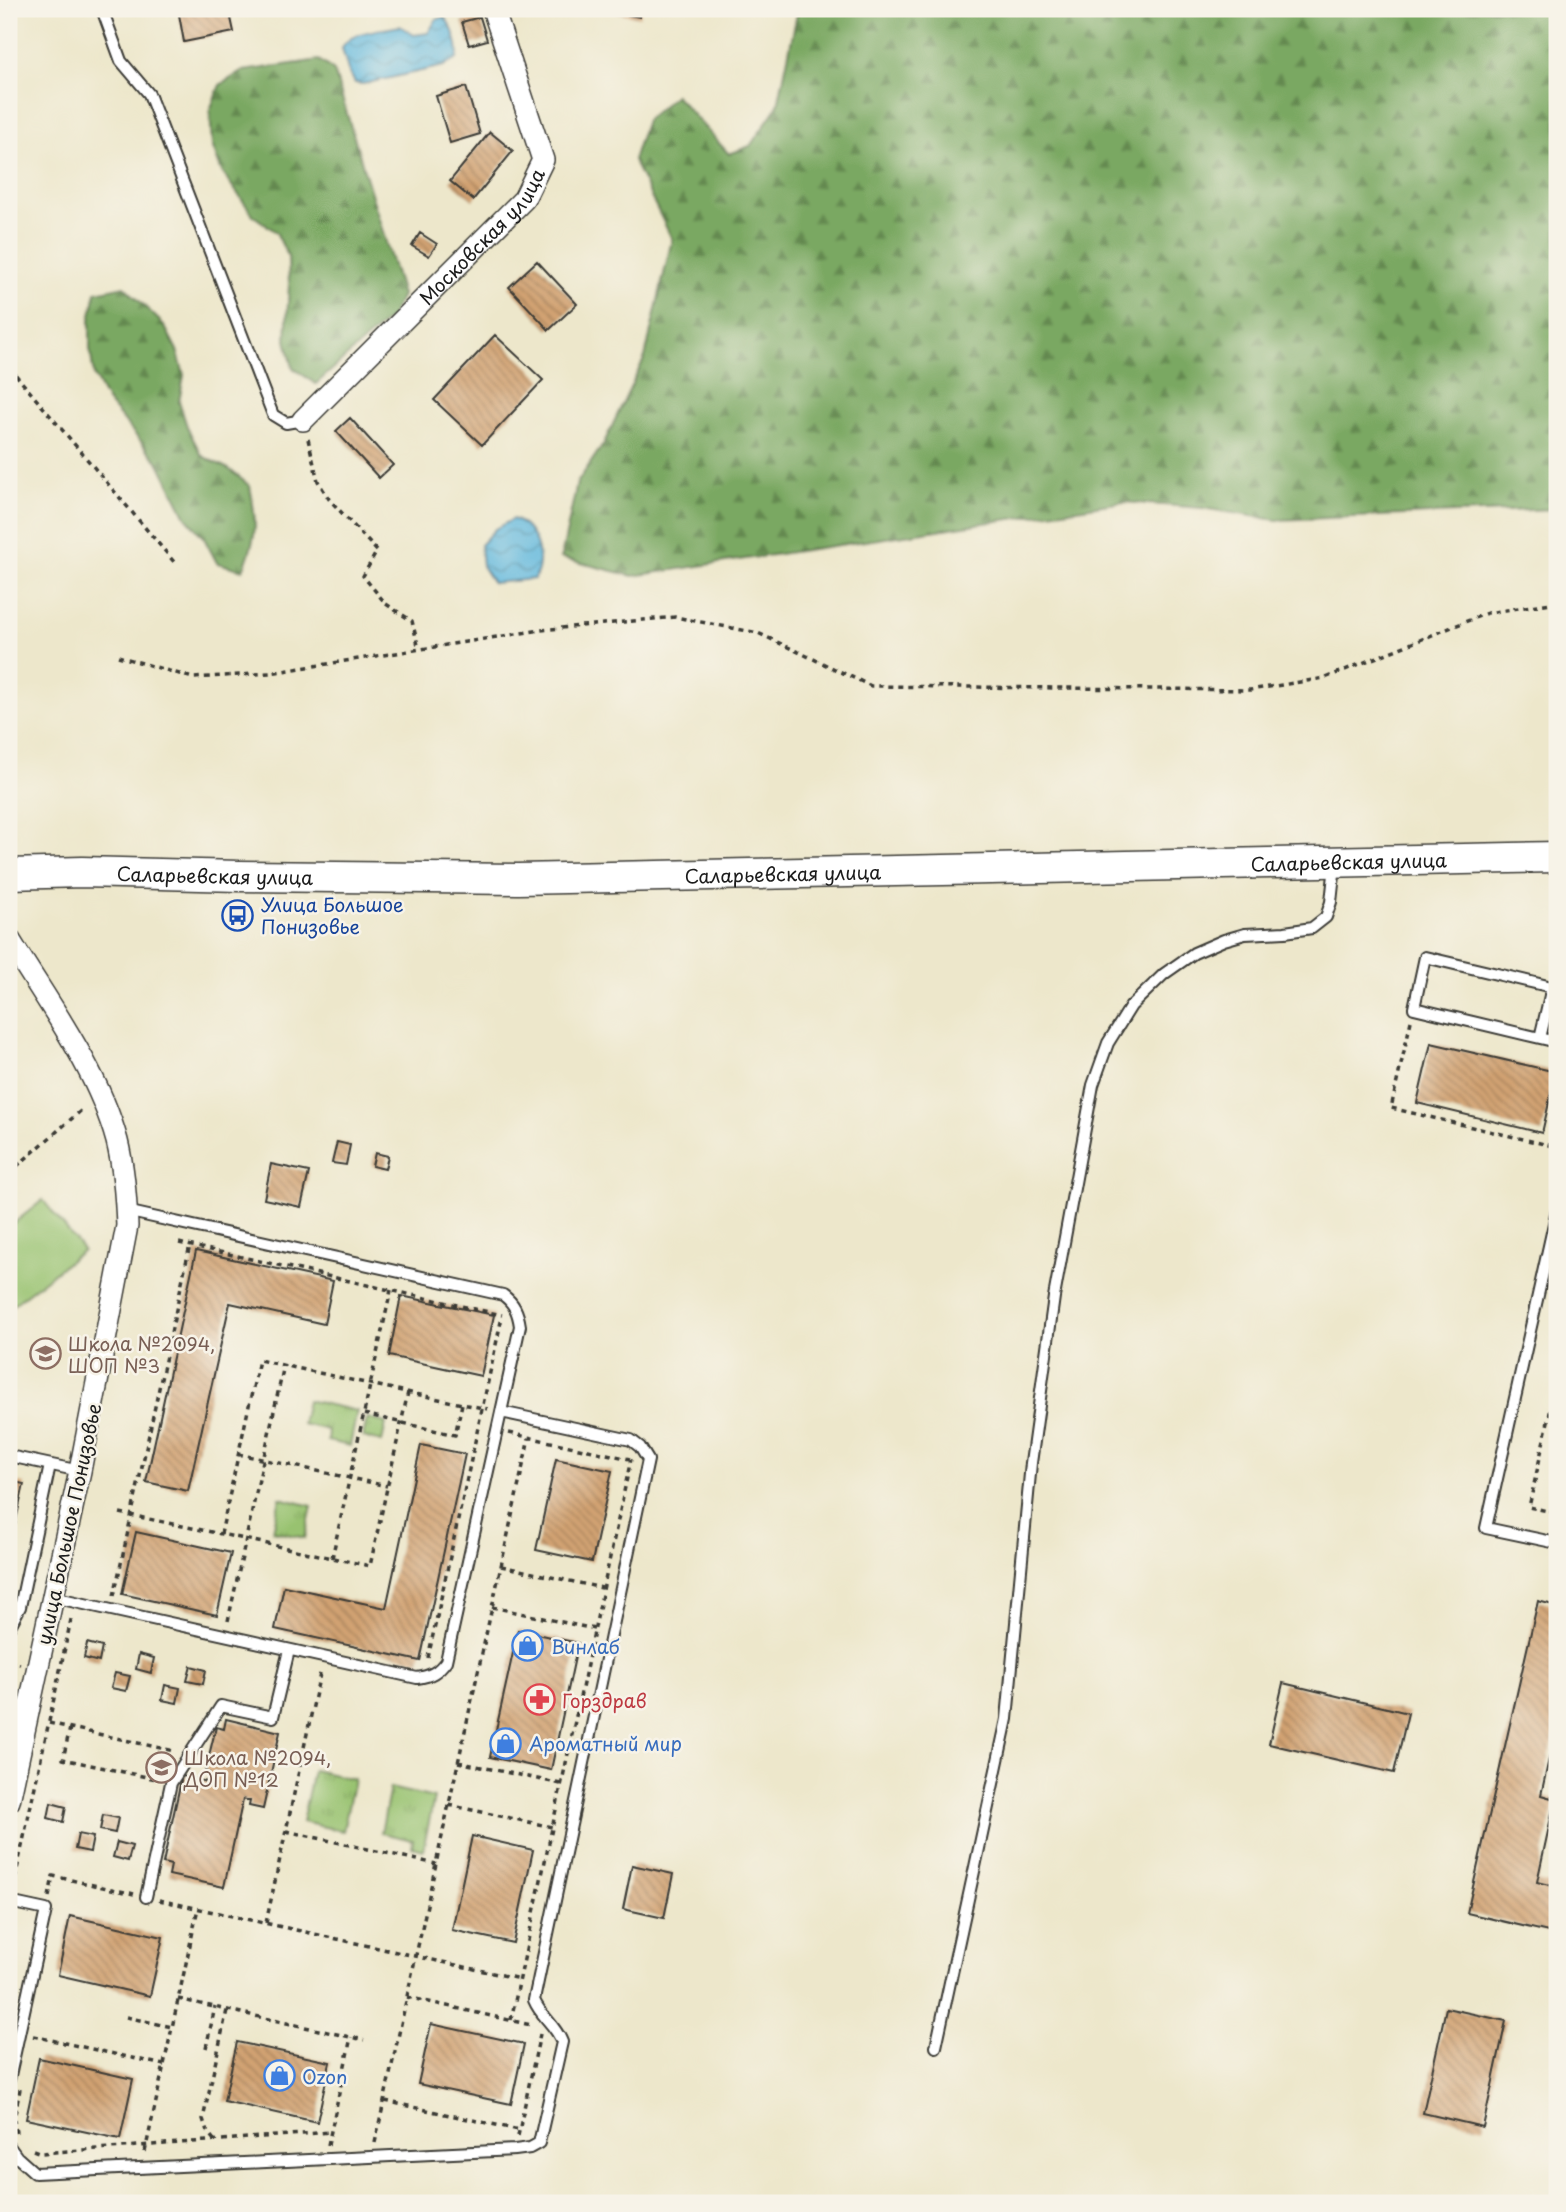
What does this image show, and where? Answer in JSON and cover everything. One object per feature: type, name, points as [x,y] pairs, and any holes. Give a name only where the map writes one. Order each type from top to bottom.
[{"type":"street","name":"Московская улица","points":[[303,420],[524,199],[543,160],[493,9]]},
{"type":"street","name":"Саларьевская улица","points":[[9,874],[82,872],[518,879],[1557,857]]},
{"type":"street","name":"улица Большое Понизовье","points":[[9,939],[93,1078],[106,1109],[117,1142],[125,1187],[127,1226],[80,1471],[9,1797]]},
{"type":"lane","points":[[102,9],[121,61],[149,94],[273,415],[286,423],[303,420]]},
{"type":"lane","points":[[936,2047],[1007,1719],[1031,1463],[1054,1297],[1093,1085],[1108,1043],[1131,1006],[1164,974],[1194,953],[1224,940],[1245,934],[1312,928],[1326,917],[1331,902],[1335,862]]},
{"type":"lane","points":[[1540,1038],[1552,987],[1425,957],[1414,1008],[1540,1038],[1557,1042]]},
{"type":"lane","points":[[1557,1210],[1486,1528],[1557,1543]]},
{"type":"lane","points":[[53,1597],[417,1678],[438,1671],[446,1661],[520,1326],[512,1301],[503,1295],[126,1211]]},
{"type":"lane","points":[[9,2146],[35,2173],[515,2150],[530,2148],[539,2143],[562,2042],[556,2028],[538,2009],[534,2000],[648,1460],[640,1447],[631,1440],[501,1412]]},
{"type":"lane","points":[[9,1456],[80,1471]]},
{"type":"lane","points":[[9,1628],[20,1607],[50,1465]]},
{"type":"lane","points":[[146,1897],[171,1783],[220,1706],[274,1717],[289,1650]]},
{"type":"lane","points":[[9,1902],[46,1909],[9,2080]]},
{"type":"path","points":[[9,367],[175,563]]},
{"type":"path","points":[[303,420],[318,481],[329,499],[377,551],[363,576],[386,604],[412,621],[419,649]]},
{"type":"path","points":[[118,656],[193,678],[270,673],[541,630],[675,617],[758,633],[871,686],[1250,690],[1325,678],[1487,613],[1557,601]]},
{"type":"path","points":[[1414,1008],[1391,1108],[1557,1147]]},
{"type":"path","points":[[9,1173],[91,1103]]},
{"type":"path","points":[[179,1243],[519,1318]]},
{"type":"path","points":[[114,1596],[190,1245]]},
{"type":"path","points":[[332,1558],[391,1290]]},
{"type":"path","points":[[424,1677],[506,1298]]},
{"type":"path","points":[[221,1534],[258,1360],[475,1407]]},
{"type":"path","points":[[229,1618],[284,1365]]},
{"type":"path","points":[[1557,1381],[1529,1507],[1557,1513]]},
{"type":"path","points":[[120,1513],[370,1566],[408,1392]]},
{"type":"path","points":[[364,1415],[455,1435],[462,1404]]},
{"type":"path","points":[[497,1430],[630,1459]]},
{"type":"path","points":[[372,2156],[529,1438]]},
{"type":"path","points":[[511,2020],[634,1443]]},
{"type":"path","points":[[238,1454],[387,1487]]},
{"type":"path","points":[[501,1566],[603,1588]]},
{"type":"path","points":[[9,1902],[75,1602]]},
{"type":"path","points":[[492,1607],[594,1629]]},
{"type":"path","points":[[266,1923],[323,1657]]},
{"type":"path","points":[[49,1723],[190,1754]]},
{"type":"path","points":[[70,1728],[63,1759],[171,1783]]},
{"type":"path","points":[[458,1762],[561,1784]]},
{"type":"path","points":[[449,1805],[552,1827]]},
{"type":"path","points":[[286,1831],[436,1864]]},
{"type":"path","points":[[46,1909],[53,1877],[537,1983]]},
{"type":"path","points":[[142,2167],[198,1908]]},
{"type":"path","points":[[407,1997],[542,2027],[515,2150]]},
{"type":"path","points":[[178,1999],[363,2040]]},
{"type":"path","points":[[206,2048],[215,2007]]},
{"type":"path","points":[[214,2140],[207,2132],[203,2119],[228,2010]]},
{"type":"path","points":[[126,2017],[172,2028]]},
{"type":"path","points":[[19,2033],[164,2065]]},
{"type":"path","points":[[325,2158],[351,2037]]},
{"type":"path","points":[[384,2101],[519,2130]]},
{"type":"path","points":[[14,2119],[17,2137]]},
{"type":"path","points":[[28,2148],[41,2153],[331,2132]]},
{"type":"green space","points":[[798,9],[1557,9],[1557,509],[1276,520],[1202,508],[1123,502],[633,576],[561,558],[577,483],[604,443],[645,357],[672,239],[633,160],[646,120],[675,95],[729,154],[750,146],[778,105]]},
{"type":"green space","points":[[319,60],[334,71],[402,295],[391,317],[316,384],[293,368],[286,340],[288,257],[276,232],[254,216],[222,172],[212,145],[210,110],[220,85],[243,71]]},
{"type":"green space","points":[[124,286],[164,325],[177,350],[184,375],[179,402],[188,429],[202,456],[229,469],[250,486],[255,529],[243,570],[217,563],[204,538],[186,517],[159,463],[107,401],[94,376],[90,320],[96,292]]},
{"type":"green space","points":[[43,1200],[83,1250],[9,1308],[9,1227]]},
{"type":"green space","points":[[307,1400],[357,1411],[350,1446],[327,1441],[328,1430],[302,1424]]},
{"type":"green space","points":[[367,1418],[386,1423],[382,1442],[363,1437]]},
{"type":"green space","points":[[280,1498],[312,1506],[305,1538],[273,1531]]},
{"type":"green space","points":[[313,1770],[354,1779],[343,1831],[302,1822]]},
{"type":"green space","points":[[390,1788],[434,1798],[423,1850],[412,1847],[413,1840],[381,1833]]},
{"type":"water","points":[[444,17],[455,37],[457,59],[444,66],[363,84],[355,83],[342,48],[346,42],[359,34],[400,26],[414,35],[428,33],[436,20]]},
{"type":"water","points":[[513,519],[527,529],[536,544],[539,562],[537,571],[534,579],[493,583],[482,566],[480,545],[495,529]]},
{"type":"building","points":[[178,9],[229,9],[234,32],[184,42]]},
{"type":"building","points":[[599,9],[641,9],[640,17]]},
{"type":"building","points":[[480,17],[487,40],[469,45],[462,22]]},
{"type":"building","points":[[466,87],[480,134],[450,143],[436,96]]},
{"type":"building","points":[[490,132],[513,151],[473,200],[450,181]]},
{"type":"building","points":[[420,233],[437,244],[429,256],[412,246]]},
{"type":"building","points":[[537,261],[577,304],[549,330],[509,287]]},
{"type":"building","points":[[495,335],[543,380],[482,445],[434,400]]},
{"type":"building","points":[[350,418],[393,465],[379,478],[336,431]]},
{"type":"building","points":[[1431,1043],[1556,1072],[1542,1133],[1417,1103]]},
{"type":"building","points":[[337,1142],[350,1145],[346,1165],[332,1163]]},
{"type":"building","points":[[375,1153],[388,1156],[385,1169],[372,1166]]},
{"type":"building","points":[[271,1164],[309,1172],[301,1207],[264,1199]]},
{"type":"building","points":[[196,1251],[333,1281],[324,1324],[230,1303],[188,1491],[146,1482]]},
{"type":"building","points":[[401,1296],[494,1315],[481,1376],[389,1356]]},
{"type":"building","points":[[421,1445],[465,1454],[420,1661],[275,1629],[284,1586],[386,1608]]},
{"type":"building","points":[[556,1459],[612,1471],[592,1562],[536,1550]]},
{"type":"building","points":[[9,1481],[24,1484],[10,1548],[9,1547]]},
{"type":"building","points":[[136,1532],[231,1553],[217,1615],[122,1594]]},
{"type":"building","points":[[1538,1601],[1557,1606],[1557,1723],[1541,1795],[1555,1799],[1537,1882],[1557,1887],[1557,1934],[1467,1913]]},
{"type":"building","points":[[518,1630],[578,1643],[551,1770],[490,1757]]},
{"type":"building","points":[[87,1643],[102,1647],[99,1662],[84,1658]]},
{"type":"building","points":[[139,1654],[154,1658],[151,1673],[136,1669]]},
{"type":"building","points":[[191,1666],[206,1670],[203,1684],[187,1681]]},
{"type":"building","points":[[115,1673],[130,1676],[126,1691],[111,1688]]},
{"type":"building","points":[[1283,1683],[1408,1713],[1394,1773],[1269,1744]]},
{"type":"building","points":[[165,1685],[180,1688],[177,1703],[162,1700]]},
{"type":"building","points":[[226,1719],[280,1732],[263,1809],[249,1806],[250,1801],[243,1799],[224,1887],[169,1875],[171,1865],[163,1863],[182,1776],[207,1782],[209,1773],[205,1772],[216,1727],[224,1729]]},
{"type":"building","points":[[51,1803],[66,1807],[63,1822],[48,1818]]},
{"type":"building","points":[[103,1815],[118,1818],[115,1833],[100,1830]]},
{"type":"building","points":[[78,1834],[93,1837],[90,1852],[75,1849]]},
{"type":"building","points":[[472,1836],[533,1850],[513,1943],[452,1930]]},
{"type":"building","points":[[117,1842],[132,1846],[128,1861],[113,1857]]},
{"type":"building","points":[[632,1865],[673,1874],[664,1918],[623,1909]]},
{"type":"building","points":[[70,1916],[163,1937],[150,1996],[58,1975]]},
{"type":"building","points":[[1446,2008],[1506,2021],[1483,2127],[1423,2113]]},
{"type":"building","points":[[431,2024],[524,2044],[511,2104],[418,2084]]},
{"type":"building","points":[[237,2042],[330,2062],[317,2122],[224,2101]]},
{"type":"building","points":[[39,2058],[133,2079],[120,2139],[26,2119]]},
{"type":"place","name":"Улица Большое Понизовье","points":[[238,915]]},
{"type":"place","name":"Школа №2094, ШОП №3","points":[[45,1354]]},
{"type":"place","name":"Винлаб","points":[[528,1646]]},
{"type":"place","name":"Горздрав","points":[[539,1700]]},
{"type":"place","name":"Ароматный мир","points":[[506,1743]]},
{"type":"place","name":"Школа №2094, ДОП №12","points":[[161,1768]]},
{"type":"place","name":"Ozon","points":[[279,2076]]}]
